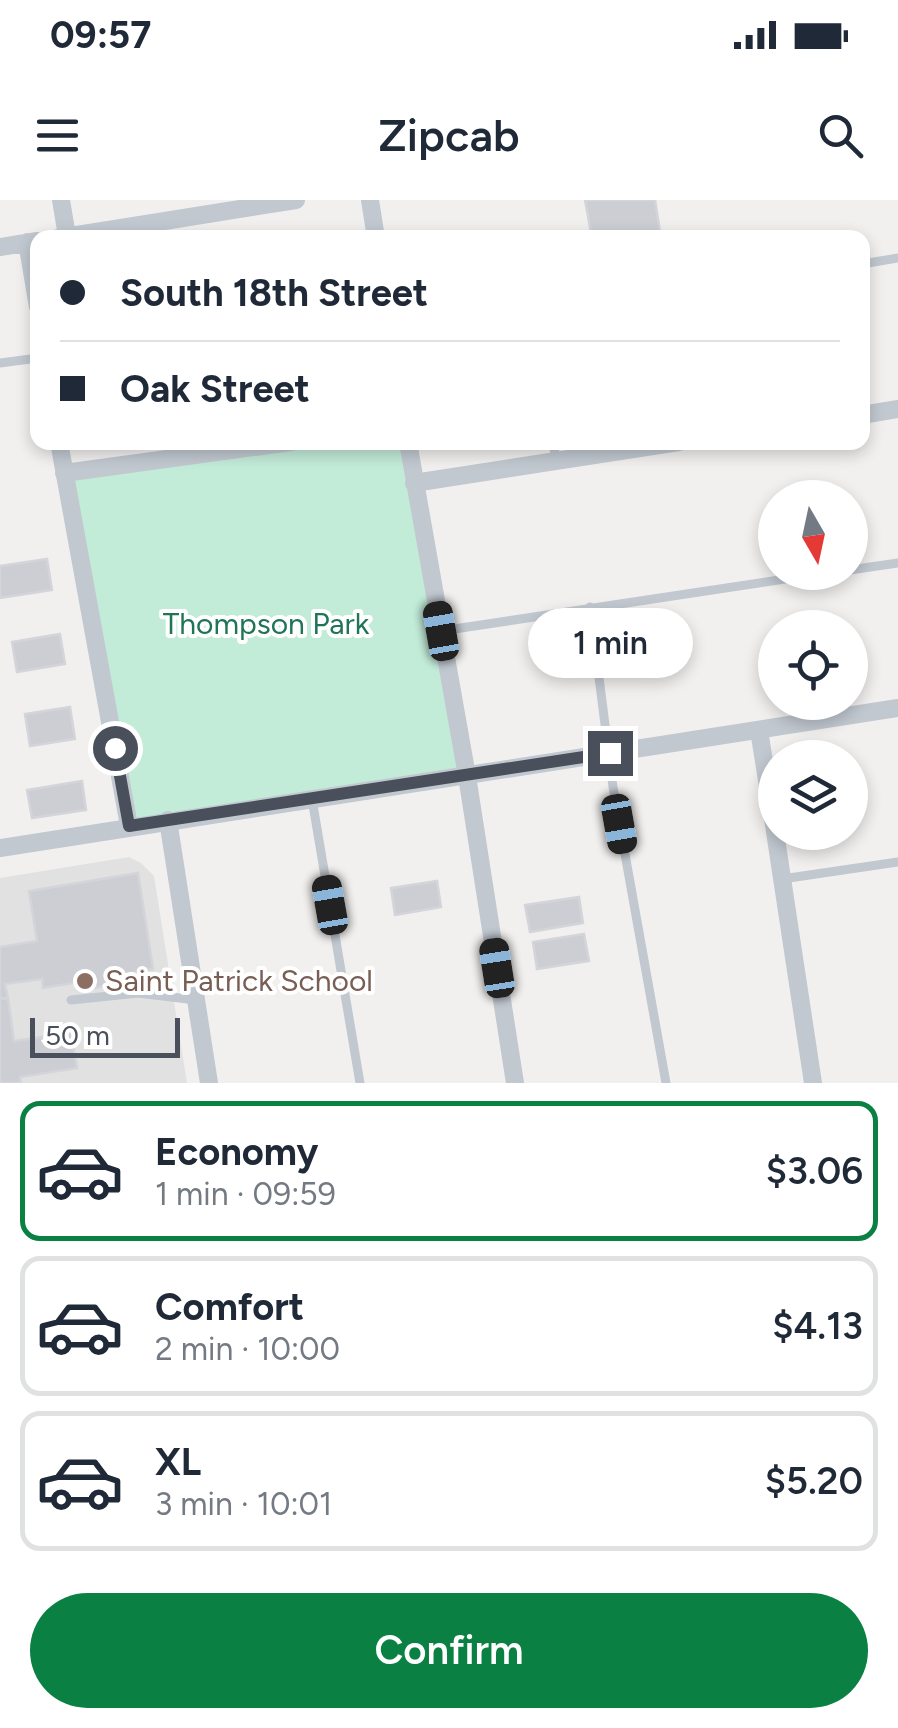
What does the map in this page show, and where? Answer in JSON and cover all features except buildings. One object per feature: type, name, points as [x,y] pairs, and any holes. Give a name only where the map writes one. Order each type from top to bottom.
[{"type":"street","points":[[61,200],[65,230]]},
{"type":"street","points":[[96,230],[216,206],[296,200]]},
{"type":"street","points":[[370,200],[375,230]]},
{"type":"street","points":[[0,247],[30,242]]},
{"type":"street","points":[[870,414],[898,410]]},
{"type":"street","points":[[61,450],[129,826]]},
{"type":"street","points":[[64,473],[232,450]]},
{"type":"street","points":[[409,450],[467,776],[514,1083]]},
{"type":"street","points":[[414,482],[555,452]]},
{"type":"street","points":[[0,848],[898,708]]},
{"type":"street","points":[[760,730],[761,740]]},
{"type":"street","points":[[168,820],[209,1083]]},
{"type":"street","points":[[778,850],[813,1083]]},
{"type":"lane","points":[[870,263],[898,258]]},
{"type":"lane","points":[[0,363],[30,359]]},
{"type":"lane","points":[[868,567],[898,563]]},
{"type":"lane","points":[[441,631],[758,583]]},
{"type":"lane","points":[[590,607],[613,787],[666,1083]]},
{"type":"lane","points":[[312,799],[360,1083]]},
{"type":"lane","points":[[782,879],[898,862]]},
{"type":"lane","points":[[71,1000],[138,993],[196,1000]]},
{"type":"shaded area","name":"Saint Patrick School","points":[[129,857],[154,876],[187,1083],[0,1083],[0,878]]},
{"type":"green space","name":"Thompson Park","points":[[238,450],[409,450],[467,776],[129,826],[64,473]]},
{"type":"place","name":"Saint Patrick School","points":[[85,981]]},
{"type":"route","points":[[115,748],[129,826],[610,753]]}]
